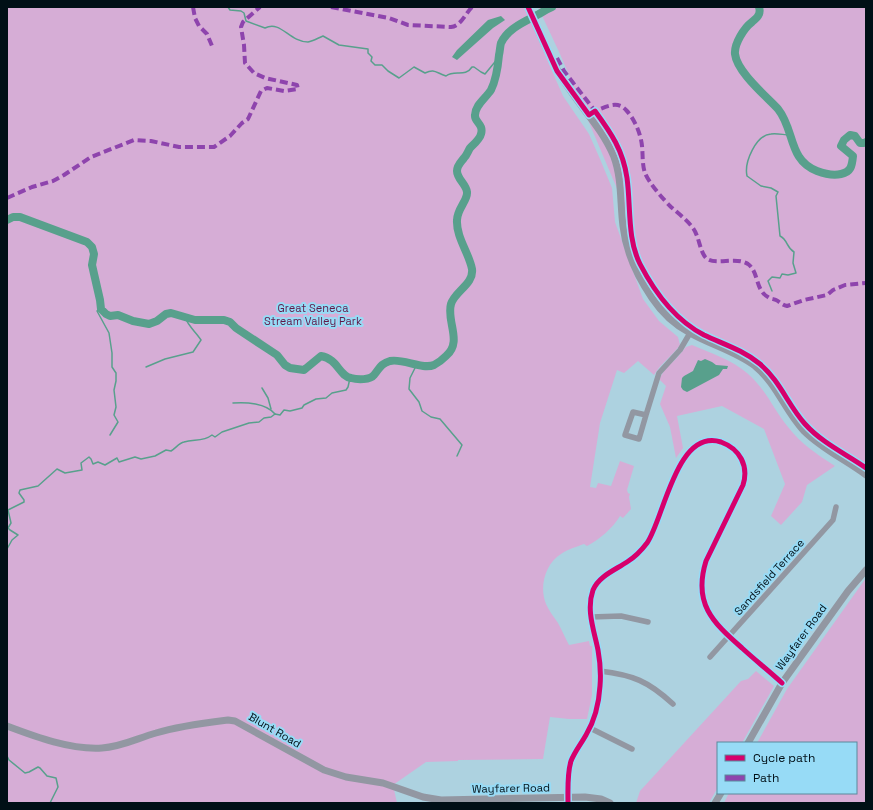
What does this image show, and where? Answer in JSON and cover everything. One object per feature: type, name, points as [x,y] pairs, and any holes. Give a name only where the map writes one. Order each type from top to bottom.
[{"type":"street","points":[[528,7],[550,57],[565,82],[601,131],[614,159],[619,179],[623,226],[628,253],[637,273],[653,299],[665,314],[681,328],[734,353],[754,366],[772,384],[792,416],[805,432],[866,475]]},
{"type":"street","points":[[646,415],[633,412],[625,435],[639,439],[659,373],[680,350],[690,333]]},
{"type":"street","points":[[568,800],[568,776],[571,762],[590,728],[598,702],[600,671],[590,605],[593,589],[606,575],[635,556],[648,542],[655,527],[669,486],[678,467],[691,451],[698,445],[707,442],[718,442],[728,445],[737,451],[743,460],[745,478],[706,561],[702,594],[707,609],[715,623],[782,683]]},
{"type":"street","name":"Sandsfield Terrace","points":[[710,657],[833,520],[836,507]]},
{"type":"street","name":"Wayfarer Road","points":[[749,742],[782,683],[848,592],[866,570]]},
{"type":"street","points":[[591,617],[621,616],[648,622]]},
{"type":"street","points":[[600,671],[623,674],[640,680],[659,691],[673,704]]},
{"type":"street","name":"Blunt Road","points":[[7,726],[44,739],[78,747],[97,748],[121,745],[155,733],[175,728],[222,721],[236,721],[310,763],[336,774],[383,783],[429,798],[441,800],[460,800]]},
{"type":"street","points":[[590,728],[632,749]]},
{"type":"street","points":[[715,803],[720,794]]},
{"type":"street","name":"Wayfarer Road","points":[[460,800],[601,799],[610,803]]},
{"type":"green space","name":"Great Seneca Stream Valley Park","points":[[7,7],[524,7],[563,96],[589,134],[612,188],[615,222],[643,299],[659,321],[678,337],[680,345],[654,375],[638,361],[624,373],[617,370],[600,423],[590,487],[596,488],[598,483],[611,486],[620,461],[634,466],[627,490],[630,494],[631,509],[623,518],[620,516],[617,521],[597,540],[587,546],[584,544],[569,549],[555,558],[545,576],[543,590],[546,604],[569,645],[589,641],[590,646],[592,646],[592,695],[587,719],[550,717],[543,759],[426,762],[393,785],[397,803],[7,803]]},
{"type":"green space","points":[[538,7],[866,7],[866,466],[828,442],[813,429],[798,412],[778,380],[759,360],[741,348],[689,323],[672,309],[658,291],[656,292],[640,255],[618,191],[560,54]]},
{"type":"green space","points":[[692,345],[728,361],[747,373],[754,379],[798,439],[822,458],[835,466],[807,485],[802,502],[781,525],[771,516],[785,484],[764,429],[722,406],[677,416],[683,448],[676,458],[670,427],[660,404],[666,386],[659,379],[666,368],[686,347]]},
{"type":"green space","points":[[866,578],[866,803],[724,803],[728,794],[857,794],[857,742],[758,742],[787,689]]},
{"type":"green space","points":[[756,671],[774,686],[743,742],[717,742],[717,789],[709,803],[636,803],[640,791],[741,681],[748,679]]},
{"type":"shaded area","points":[[501,16],[505,20],[493,28],[457,60],[452,57],[457,50],[488,20]]},
{"type":"shaded area","points":[[705,359],[716,365],[728,366],[727,369],[723,369],[719,375],[687,392],[683,390],[681,387],[682,378],[693,371],[698,360],[701,361]]},
{"type":"waterway","points":[[228,7],[230,10],[241,11],[244,13],[246,21],[265,28],[271,26],[276,27],[301,41],[308,42],[323,36],[339,45],[368,49],[368,53],[372,57],[371,61],[375,65],[382,65],[399,78],[414,67],[425,73],[433,71],[446,76],[453,73],[463,73],[474,67],[485,74],[499,57]]},
{"type":"waterway","points":[[7,220],[13,217],[20,217],[87,242],[92,247],[94,254],[92,265],[101,309],[110,316],[118,315],[133,321],[149,324],[157,321],[166,314],[171,313],[195,320],[224,320],[230,322],[236,328],[277,355],[285,365],[290,368],[304,370],[321,356],[331,360],[347,377],[354,379],[370,378],[382,365],[390,361],[401,361],[424,366],[434,365],[451,350],[454,338],[450,317],[451,304],[453,299],[467,283],[472,274],[470,263],[458,233],[457,216],[466,198],[467,192],[465,186],[458,177],[457,171],[459,164],[466,156],[470,148],[478,140],[482,131],[476,120],[475,111],[493,86],[501,44],[504,38],[513,29],[552,7]]},
{"type":"waterway","points":[[759,7],[760,10],[758,17],[740,36],[735,54],[737,61],[746,76],[778,109],[783,117],[796,152],[801,160],[817,171],[826,174],[838,175],[847,172],[852,163],[853,156],[841,146],[844,140],[850,135],[855,136],[860,143],[866,142]]},
{"type":"waterway","points":[[772,291],[768,281],[772,277],[780,278],[782,274],[788,275],[796,273],[793,263],[794,252],[780,236],[776,196],[778,192],[771,188],[761,186],[747,176],[747,164],[752,150],[760,139],[771,134],[790,135]]},
{"type":"waterway","points":[[101,309],[97,311],[109,333],[112,353],[112,367],[116,373],[114,390],[116,407],[114,415],[118,422],[110,435]]},
{"type":"waterway","points":[[146,367],[165,359],[193,352],[201,340],[185,317]]},
{"type":"waterway","points":[[417,364],[410,378],[409,389],[419,402],[422,411],[431,417],[440,419],[462,445],[457,456]]},
{"type":"waterway","points":[[7,549],[12,540],[18,535],[8,528],[11,523],[8,510],[24,502],[19,493],[20,490],[38,486],[57,469],[65,473],[82,470],[81,463],[89,457],[93,464],[98,462],[105,465],[117,458],[119,462],[135,457],[141,459],[155,456],[166,450],[171,451],[179,444],[188,441],[202,440],[212,435],[215,437],[222,432],[249,423],[259,422],[264,418],[271,417],[275,414],[280,415],[284,410],[290,411],[302,408],[304,405],[316,399],[326,398],[332,393],[346,390],[350,378]]},
{"type":"waterway","points":[[262,388],[268,398],[271,409]]},
{"type":"waterway","points":[[233,403],[250,403],[261,405],[271,410],[275,414]]},
{"type":"waterway","points":[[7,756],[9,760],[25,773],[38,767],[47,776],[56,778],[58,787],[50,803]]},
{"type":"marked path","points":[[193,7],[195,18],[199,26],[207,34],[212,46]]},
{"type":"marked path","points":[[7,198],[32,187],[53,181],[91,157],[134,140],[151,141],[179,147],[214,147],[230,136],[242,123],[248,119],[261,91],[267,88],[284,91],[298,89],[297,85],[265,78],[254,73],[245,63],[241,27],[243,22],[260,7]]},
{"type":"marked path","points":[[331,7],[389,18],[408,25],[451,27],[458,24],[472,7]]},
{"type":"marked path","points":[[557,58],[564,71],[595,111],[607,106],[619,105],[629,113],[639,131],[642,146],[643,166],[647,177],[664,200],[693,228],[697,235],[702,252],[706,258],[715,261],[738,261],[748,264],[754,272],[759,286],[764,294],[769,298],[787,306],[804,300],[827,295],[833,290],[845,285],[866,283]]},
{"type":"cycle path","points":[[528,7],[557,71],[589,115],[595,111],[616,142],[623,159],[627,178],[633,244],[640,264],[659,295],[675,314],[694,329],[740,351],[760,364],[779,385],[799,417],[812,431],[826,443],[866,468]]},
{"type":"cycle path","points":[[568,803],[568,776],[571,761],[592,723],[598,705],[600,677],[599,659],[590,612],[593,590],[603,577],[633,558],[647,543],[682,461],[693,448],[706,441],[721,442],[733,449],[738,454],[744,465],[745,478],[706,561],[702,589],[704,600],[714,620],[731,639],[782,683]]}]
